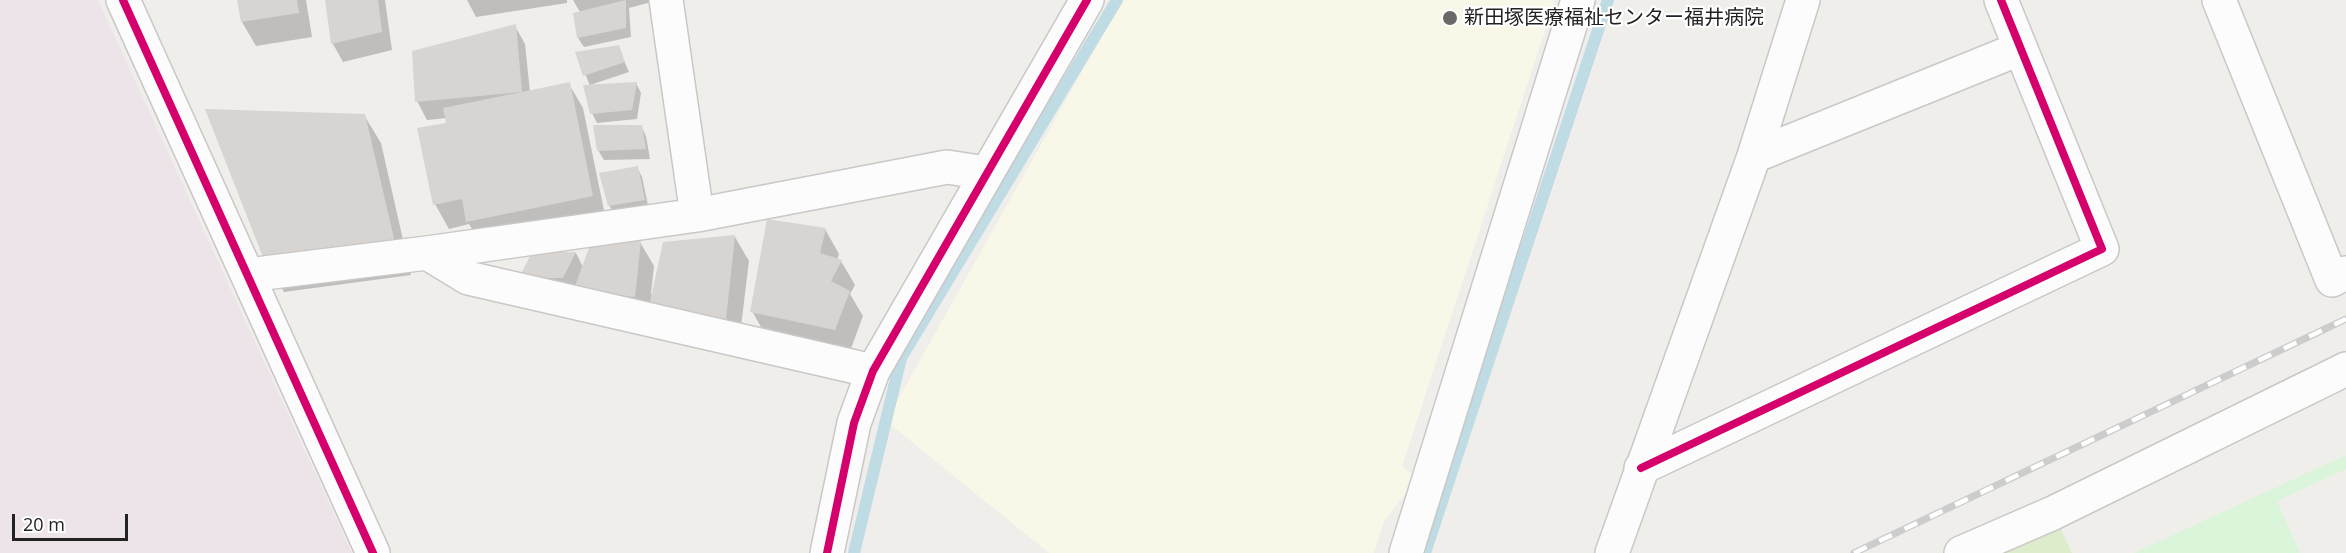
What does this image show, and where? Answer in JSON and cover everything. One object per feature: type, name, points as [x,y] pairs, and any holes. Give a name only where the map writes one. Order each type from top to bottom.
[{"type":"street","points":[[123,0],[373,553]]},
{"type":"street","points":[[666,0],[697,215]]},
{"type":"street","points":[[827,553],[854,423],[873,371],[1087,0]]},
{"type":"street","points":[[1406,553],[1578,0]]},
{"type":"street","points":[[1612,553],[1754,156],[1803,0]]},
{"type":"street","points":[[1641,468],[2102,249],[2001,0]]},
{"type":"street","points":[[2219,0],[2332,280],[2346,273]]},
{"type":"street","points":[[1754,156],[2019,49]]},
{"type":"street","points":[[248,275],[426,254],[697,215],[947,167],[986,173]]},
{"type":"street","points":[[426,254],[468,279],[873,371]]},
{"type":"street","points":[[1961,553],[2053,513],[2346,369]]},
{"type":"shaded area","points":[[0,0],[98,0],[352,553],[0,553]]},
{"type":"shaded area","points":[[1122,0],[1555,0],[1402,466],[1417,479],[1384,521],[1374,553],[1049,553],[886,421]]},
{"type":"green space","points":[[2346,455],[2346,469],[2277,501],[2300,553],[2134,553]]},
{"type":"green space","points":[[2053,513],[2072,553],[1961,553]]},
{"type":"building","points":[[237,0],[297,0],[299,13],[241,22]]},
{"type":"building","points":[[325,0],[378,0],[382,32],[331,44]]},
{"type":"building","points":[[626,0],[626,28],[577,38],[573,13]]},
{"type":"building","points":[[516,24],[522,92],[415,102],[412,51]]},
{"type":"building","points":[[619,45],[625,62],[583,76],[575,52]]},
{"type":"building","points":[[570,82],[593,196],[466,222],[462,199],[433,205],[417,128],[446,123],[443,108]]},
{"type":"building","points":[[637,82],[632,110],[590,114],[583,85]]},
{"type":"building","points":[[205,109],[365,114],[396,247],[266,265]]},
{"type":"building","points":[[593,125],[642,125],[646,149],[597,151]]},
{"type":"building","points":[[638,166],[645,200],[608,206],[599,173]]},
{"type":"building","points":[[767,219],[826,228],[820,253],[842,260],[831,281],[850,291],[835,330],[750,312]]},
{"type":"building","points":[[735,235],[726,319],[649,307],[663,242]]},
{"type":"building","points":[[641,240],[635,297],[574,289],[590,245]]},
{"type":"building","points":[[532,252],[576,252],[563,278],[519,278]]},
{"type":"waterway","points":[[854,553],[901,358],[1117,0]]},
{"type":"waterway","points":[[1425,553],[1608,0]]},
{"type":"railway","points":[[1854,553],[2346,319]]},
{"type":"cycle path","points":[[123,0],[373,553]]},
{"type":"cycle path","points":[[827,553],[854,423],[873,371],[1087,0]]},
{"type":"cycle path","points":[[1641,468],[2102,249],[2001,0]]},
{"type":"place","name":"新田塚医療福祉センター福井病院","points":[[1450,18]]}]
